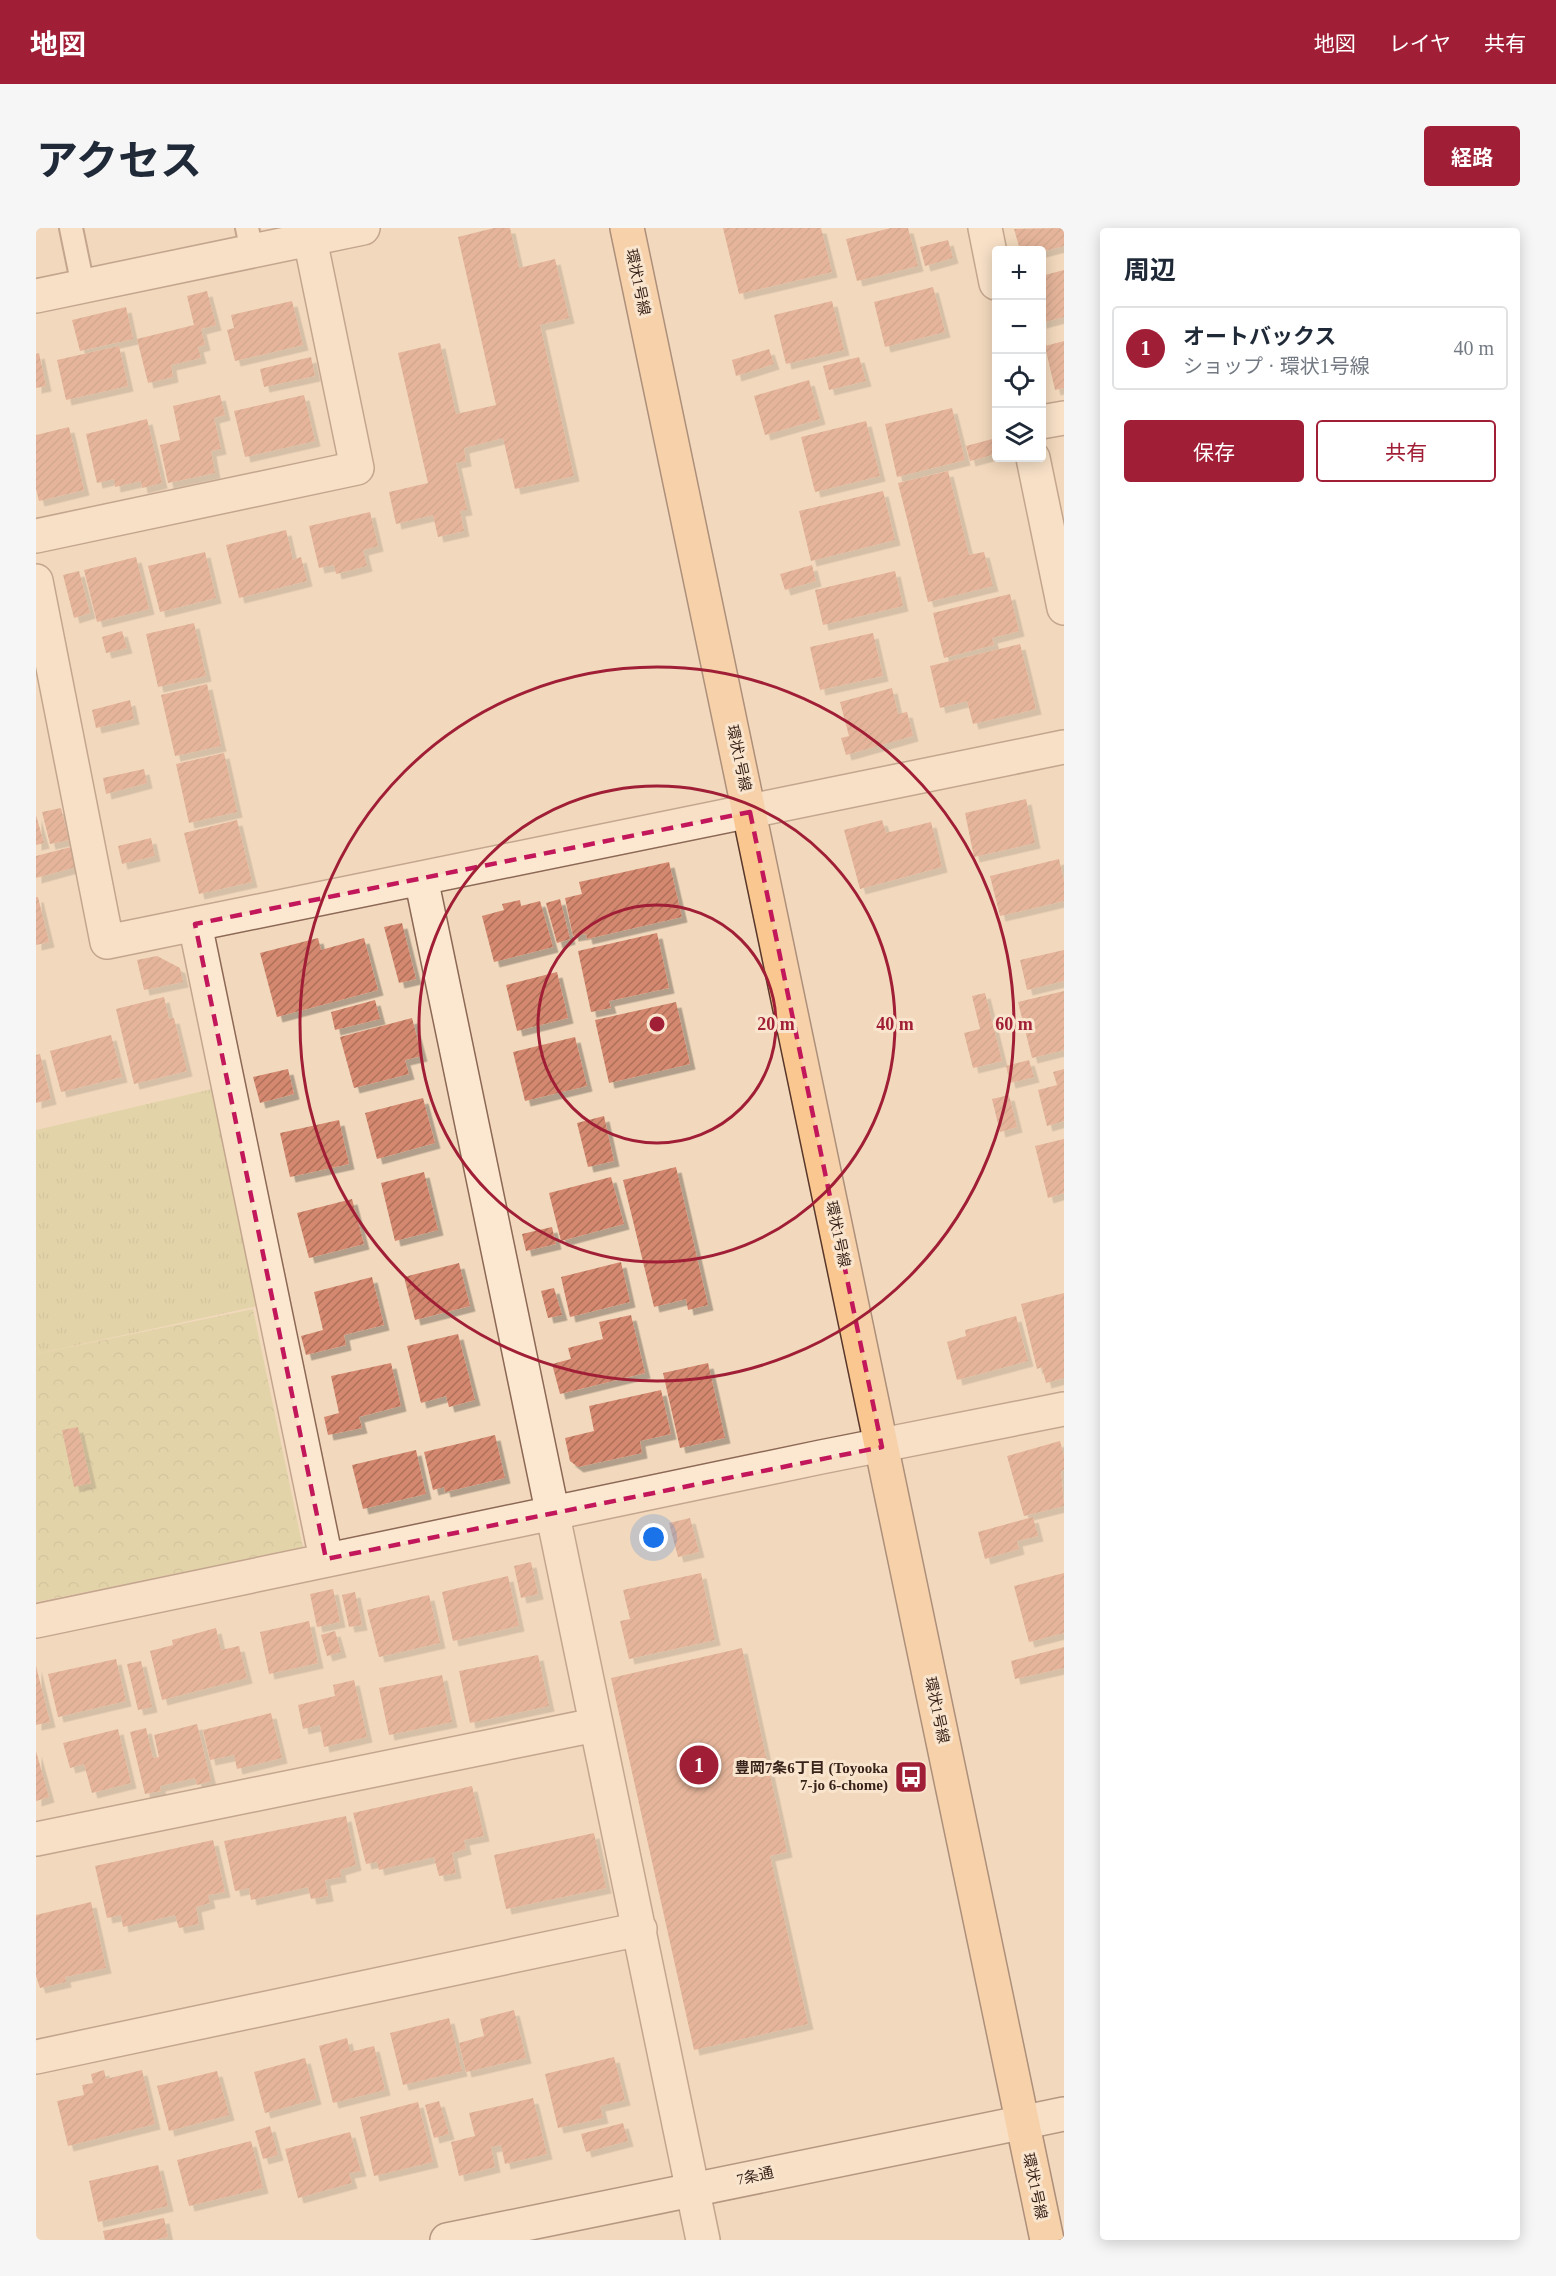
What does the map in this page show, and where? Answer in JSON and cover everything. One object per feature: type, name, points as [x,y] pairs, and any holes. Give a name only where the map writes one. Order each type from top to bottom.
[{"type":"main road","name":"環状1号線","points":[[627,228],[1047,2240]]},
{"type":"street","points":[[36,296],[83,286],[249,239],[310,239],[363,228]]},
{"type":"street","points":[[985,228],[992,263]]},
{"type":"street","points":[[36,536],[357,468],[310,239]]},
{"type":"street","points":[[1046,421],[1064,418]]},
{"type":"street","points":[[1034,462],[1064,608]]},
{"type":"street","points":[[36,580],[107,942],[1064,747]]},
{"type":"street","points":[[421,878],[703,2240]]},
{"type":"street","points":[[195,924],[326,1559]]},
{"type":"street","points":[[36,1621],[326,1559],[553,1515],[821,1457],[882,1447],[1064,1409]]},
{"type":"street","points":[[36,1839],[596,1725]]},
{"type":"street","points":[[36,2057],[640,1929]]},
{"type":"street","name":"7条通","points":[[447,2240],[1064,2114]]},
{"type":"lane","points":[[71,228],[83,286]]},
{"type":"highlighted area","points":[[750,812],[882,1447],[326,1559],[195,924]]},
{"type":"green space","points":[[229,1085],[272,1303],[36,1354],[36,1130]]},
{"type":"green space","points":[[253,1309],[303,1548],[36,1602],[36,1354]]},
{"type":"building","points":[[494,228],[510,228],[519,268],[555,259],[569,318],[540,325],[574,476],[515,489],[503,438],[464,448],[466,461],[456,463],[467,510],[460,511],[464,531],[438,537],[433,515],[396,524],[389,492],[428,483],[398,353],[440,343],[456,414],[496,405],[458,237]]},
{"type":"building","points":[[723,228],[821,228],[832,272],[739,294]]},
{"type":"building","points":[[891,228],[908,228],[918,266],[857,281],[846,239]]},
{"type":"building","points":[[1064,228],[1064,246],[1046,251],[1046,246],[1019,246],[1014,229]]},
{"type":"building","points":[[948,240],[953,258],[925,266],[920,247]]},
{"type":"building","points":[[1064,270],[1064,317],[1046,322],[1046,300],[1046,275]]},
{"type":"building","points":[[933,287],[945,332],[885,347],[874,302]]},
{"type":"building","points":[[207,291],[216,325],[201,329],[205,345],[198,347],[201,358],[171,365],[173,377],[148,383],[137,339],[194,325],[187,296]]},
{"type":"building","points":[[292,301],[303,345],[235,361],[227,330],[234,328],[231,315]]},
{"type":"building","points":[[832,301],[844,350],[786,364],[774,315]]},
{"type":"building","points":[[126,307],[133,339],[80,351],[72,320]]},
{"type":"building","points":[[1064,341],[1064,388],[1055,390],[1046,346]]},
{"type":"building","points":[[119,346],[128,386],[66,400],[57,360]]},
{"type":"building","points":[[769,349],[774,364],[736,376],[732,360]]},
{"type":"building","points":[[39,353],[46,386],[36,388],[36,354]]},
{"type":"building","points":[[311,357],[315,376],[264,387],[260,369]]},
{"type":"building","points":[[859,357],[866,381],[829,390],[823,366]]},
{"type":"building","points":[[809,380],[820,419],[765,435],[754,396]]},
{"type":"building","points":[[220,395],[225,415],[214,418],[221,449],[211,451],[215,473],[168,483],[160,445],[180,440],[173,406]]},
{"type":"building","points":[[304,395],[315,441],[245,457],[234,411]]},
{"type":"building","points":[[952,408],[965,460],[897,477],[885,424]]},
{"type":"building","points":[[147,419],[162,483],[142,488],[141,481],[115,487],[114,479],[97,483],[86,434]]},
{"type":"building","points":[[866,421],[880,476],[815,492],[801,437]]},
{"type":"building","points":[[69,427],[84,490],[39,501],[36,489],[36,435]]},
{"type":"building","points":[[992,439],[992,455],[970,461],[966,446]]},
{"type":"building","points":[[948,471],[969,555],[984,552],[993,586],[928,602],[898,483]]},
{"type":"building","points":[[883,491],[895,540],[811,561],[799,511]]},
{"type":"building","points":[[370,512],[378,546],[363,550],[367,566],[336,574],[334,565],[319,568],[309,526]]},
{"type":"building","points":[[286,530],[293,560],[301,557],[307,581],[239,598],[226,545]]},
{"type":"building","points":[[205,552],[216,598],[160,612],[148,566]]},
{"type":"building","points":[[136,557],[149,609],[97,622],[84,570]]},
{"type":"building","points":[[812,565],[816,581],[785,590],[780,574]]},
{"type":"building","points":[[79,571],[90,613],[74,618],[63,575]]},
{"type":"building","points":[[895,571],[903,606],[823,625],[815,590]]},
{"type":"building","points":[[1010,594],[1019,631],[992,638],[994,645],[944,658],[933,613]]},
{"type":"building","points":[[194,623],[206,676],[158,687],[146,634]]},
{"type":"building","points":[[122,631],[127,648],[106,653],[102,637]]},
{"type":"building","points":[[873,633],[883,676],[820,690],[810,647]]},
{"type":"building","points":[[1020,644],[1036,709],[973,724],[967,701],[940,708],[930,666]]},
{"type":"building","points":[[207,684],[221,746],[175,756],[161,695]]},
{"type":"building","points":[[892,688],[898,714],[907,712],[913,736],[846,755],[841,738],[849,736],[840,702]]},
{"type":"building","points":[[130,700],[134,719],[96,728],[92,710]]},
{"type":"building","points":[[224,753],[237,812],[189,823],[176,764]]},
{"type":"building","points":[[144,769],[147,783],[106,794],[103,778]]},
{"type":"building","points":[[1026,799],[1035,843],[974,857],[965,813]]},
{"type":"building","points":[[61,808],[69,840],[50,844],[42,812]]},
{"type":"building","points":[[36,815],[44,843],[36,845]]},
{"type":"building","points":[[237,820],[252,882],[199,894],[184,833]]},
{"type":"building","points":[[882,820],[886,833],[931,822],[942,867],[860,889],[844,830]]},
{"type":"building","points":[[151,838],[155,856],[122,864],[118,846]]},
{"type":"building","points":[[71,847],[76,867],[36,878],[36,856]]},
{"type":"building","points":[[1059,859],[1064,881],[1064,901],[1000,916],[990,876]]},
{"type":"building","points":[[669,862],[682,917],[587,939],[586,934],[573,936],[565,898],[582,894],[579,882]]},
{"type":"building","points":[[36,897],[38,897],[49,942],[36,945]]},
{"type":"building","points":[[560,899],[570,939],[557,943],[546,903]]},
{"type":"building","points":[[520,900],[521,906],[540,901],[553,947],[494,962],[482,916],[504,910],[502,904]]},
{"type":"building","points":[[402,923],[416,979],[399,983],[384,927]]},
{"type":"building","points":[[657,933],[669,988],[609,1001],[611,1008],[591,1012],[578,951]]},
{"type":"building","points":[[318,938],[321,950],[364,938],[378,990],[277,1017],[260,953]]},
{"type":"building","points":[[1064,950],[1064,981],[1027,990],[1020,960]]},
{"type":"building","points":[[157,956],[180,968],[183,982],[144,990],[137,960]]},
{"type":"building","points":[[557,972],[568,1018],[517,1031],[506,985]]},
{"type":"building","points":[[1064,991],[1064,1050],[1032,1058],[1018,1002]]},
{"type":"building","points":[[985,993],[1002,1061],[973,1068],[964,1033],[980,1029],[972,996]]},
{"type":"building","points":[[164,997],[169,1019],[174,1018],[187,1071],[134,1084],[116,1009]]},
{"type":"building","points":[[375,1000],[380,1019],[335,1030],[331,1012]]},
{"type":"building","points":[[676,1002],[690,1064],[609,1083],[595,1020]]},
{"type":"building","points":[[412,1018],[422,1056],[405,1060],[409,1074],[354,1088],[340,1037]]},
{"type":"building","points":[[111,1035],[122,1077],[61,1092],[50,1051]]},
{"type":"building","points":[[575,1037],[587,1086],[525,1101],[513,1052]]},
{"type":"building","points":[[40,1054],[51,1099],[36,1103],[36,1055]]},
{"type":"building","points":[[1029,1060],[1034,1077],[1010,1083],[1006,1066]]},
{"type":"building","points":[[288,1069],[294,1094],[260,1103],[253,1077]]},
{"type":"building","points":[[1064,1069],[1064,1121],[1047,1126],[1038,1090],[1057,1085],[1053,1072]]},
{"type":"building","points":[[1009,1095],[1017,1127],[1000,1132],[992,1099]]},
{"type":"building","points":[[423,1098],[435,1143],[377,1159],[365,1113]]},
{"type":"building","points":[[604,1116],[614,1161],[588,1167],[577,1123]]},
{"type":"building","points":[[339,1120],[349,1164],[290,1177],[280,1133]]},
{"type":"building","points":[[1064,1139],[1064,1193],[1048,1198],[1035,1146]]},
{"type":"building","points":[[676,1167],[708,1305],[688,1310],[686,1299],[654,1307],[623,1180]]},
{"type":"building","points":[[424,1172],[438,1230],[395,1241],[381,1183]]},
{"type":"building","points":[[611,1177],[624,1224],[561,1241],[549,1193]]},
{"type":"building","points":[[352,1199],[364,1244],[309,1258],[297,1213]]},
{"type":"building","points":[[552,1227],[556,1244],[526,1251],[522,1234]]},
{"type":"building","points":[[621,1262],[630,1302],[570,1317],[561,1277]]},
{"type":"building","points":[[459,1263],[470,1306],[415,1320],[404,1277]]},
{"type":"building","points":[[372,1277],[384,1325],[344,1335],[346,1345],[306,1355],[301,1336],[323,1330],[314,1292]]},
{"type":"building","points":[[554,1288],[562,1315],[548,1318],[541,1291]]},
{"type":"building","points":[[1064,1293],[1064,1378],[1046,1383],[1042,1367],[1037,1369],[1021,1304]]},
{"type":"building","points":[[631,1315],[645,1373],[560,1394],[552,1364],[571,1359],[568,1348],[603,1339],[599,1322]]},
{"type":"building","points":[[1016,1316],[1028,1361],[957,1380],[947,1342],[966,1336],[965,1330]]},
{"type":"building","points":[[458,1334],[475,1400],[449,1407],[446,1396],[421,1403],[407,1346]]},
{"type":"building","points":[[391,1363],[401,1406],[359,1417],[362,1428],[328,1435],[324,1417],[339,1413],[331,1376]]},
{"type":"building","points":[[708,1363],[725,1438],[680,1448],[663,1373]]},
{"type":"building","points":[[661,1390],[671,1434],[640,1441],[642,1453],[578,1467],[570,1461],[565,1438],[594,1431],[589,1406]]},
{"type":"building","points":[[78,1427],[91,1483],[74,1487],[62,1430]]},
{"type":"building","points":[[495,1435],[505,1478],[445,1492],[444,1487],[433,1490],[424,1452]]},
{"type":"building","points":[[1060,1441],[1064,1456],[1064,1470],[1061,1471],[1064,1506],[1024,1516],[1007,1456]]},
{"type":"building","points":[[416,1450],[426,1494],[363,1509],[352,1465]]},
{"type":"building","points":[[1033,1517],[1038,1536],[1017,1541],[1019,1549],[985,1559],[978,1532]]},
{"type":"building","points":[[690,1518],[699,1552],[678,1557],[669,1523]]},
{"type":"building","points":[[531,1562],[538,1594],[521,1598],[514,1566]]},
{"type":"building","points":[[701,1573],[715,1640],[629,1659],[620,1621],[630,1619],[623,1590]]},
{"type":"building","points":[[1064,1573],[1064,1633],[1029,1642],[1014,1586]]},
{"type":"building","points":[[508,1576],[519,1626],[453,1641],[442,1592]]},
{"type":"building","points":[[333,1589],[340,1622],[317,1627],[310,1594]]},
{"type":"building","points":[[355,1592],[362,1625],[349,1627],[342,1595]]},
{"type":"building","points":[[429,1595],[440,1643],[379,1657],[367,1610]]},
{"type":"building","points":[[309,1621],[318,1663],[269,1674],[260,1632]]},
{"type":"building","points":[[216,1628],[221,1650],[239,1646],[247,1678],[162,1700],[150,1651],[173,1645],[172,1640]]},
{"type":"building","points":[[335,1631],[341,1652],[327,1656],[321,1635]]},
{"type":"building","points":[[1064,1647],[1064,1668],[1015,1679],[1011,1661]]},
{"type":"building","points":[[742,1648],[787,1852],[770,1856],[808,2024],[694,2050],[611,1678]]},
{"type":"building","points":[[538,1655],[549,1706],[470,1723],[459,1671]]},
{"type":"building","points":[[116,1659],[126,1701],[58,1717],[48,1674]]},
{"type":"building","points":[[141,1661],[152,1707],[138,1710],[127,1664]]},
{"type":"building","points":[[36,1666],[50,1722],[36,1725]]},
{"type":"building","points":[[442,1675],[452,1722],[389,1735],[379,1688]]},
{"type":"building","points":[[354,1680],[367,1737],[324,1747],[320,1725],[303,1729],[298,1705],[335,1696],[333,1685]]},
{"type":"building","points":[[271,1713],[282,1758],[237,1769],[234,1755],[210,1760],[203,1730]]},
{"type":"building","points":[[197,1724],[211,1781],[197,1785],[195,1778],[160,1786],[161,1791],[145,1794],[130,1732],[146,1728],[153,1758],[159,1757],[154,1735]]},
{"type":"building","points":[[118,1729],[131,1783],[92,1793],[84,1764],[70,1768],[63,1743]]},
{"type":"building","points":[[36,1751],[49,1797],[36,1801]]},
{"type":"building","points":[[472,1786],[484,1836],[464,1840],[466,1849],[452,1853],[456,1873],[439,1876],[434,1857],[379,1870],[377,1862],[366,1864],[353,1813]]},
{"type":"building","points":[[346,1816],[356,1865],[340,1870],[341,1877],[325,1880],[328,1896],[311,1899],[308,1887],[251,1900],[249,1888],[235,1891],[224,1841]]},
{"type":"building","points":[[594,1833],[606,1888],[506,1909],[494,1855]]},
{"type":"building","points":[[213,1840],[225,1892],[208,1895],[210,1903],[196,1907],[199,1924],[179,1928],[175,1915],[123,1927],[121,1915],[107,1918],[95,1866]]},
{"type":"building","points":[[91,1902],[106,1968],[65,1977],[66,1982],[40,1988],[36,1976],[36,1915]]},
{"type":"building","points":[[514,2010],[526,2058],[466,2072],[459,2043],[484,2036],[480,2019]]},
{"type":"building","points":[[449,2018],[462,2071],[403,2085],[390,2033]]},
{"type":"building","points":[[347,2038],[350,2052],[374,2046],[385,2090],[333,2103],[319,2046]]},
{"type":"building","points":[[614,2057],[625,2100],[600,2106],[603,2118],[558,2128],[545,2074]]},
{"type":"building","points":[[305,2058],[316,2099],[265,2113],[254,2072]]},
{"type":"building","points":[[104,2070],[106,2079],[142,2070],[155,2124],[68,2146],[57,2101],[84,2095],[82,2085],[93,2083],[91,2074]]},
{"type":"building","points":[[217,2071],[229,2115],[169,2131],[157,2086]]},
{"type":"building","points":[[533,2098],[547,2154],[505,2164],[501,2145],[491,2147],[495,2167],[459,2176],[451,2142],[475,2136],[469,2113]]},
{"type":"building","points":[[439,2101],[449,2134],[434,2138],[425,2105]]},
{"type":"building","points":[[418,2102],[433,2162],[374,2176],[360,2117]]},
{"type":"building","points":[[623,2123],[628,2141],[586,2152],[581,2134]]},
{"type":"building","points":[[270,2126],[278,2155],[263,2159],[255,2131]]},
{"type":"building","points":[[350,2132],[361,2171],[349,2173],[352,2183],[298,2198],[285,2149]]},
{"type":"building","points":[[251,2141],[263,2188],[189,2206],[177,2160]]},
{"type":"building","points":[[158,2165],[168,2206],[98,2222],[89,2181]]},
{"type":"building","points":[[164,2218],[168,2237],[154,2240],[105,2240],[103,2231]]},
{"type":"place","name":"オートバックス","points":[[699,1765]]},
{"type":"place","name":"豊岡7条6丁目 (Toyooka 7-jo 6-chome)","points":[[911,1777]]}]
